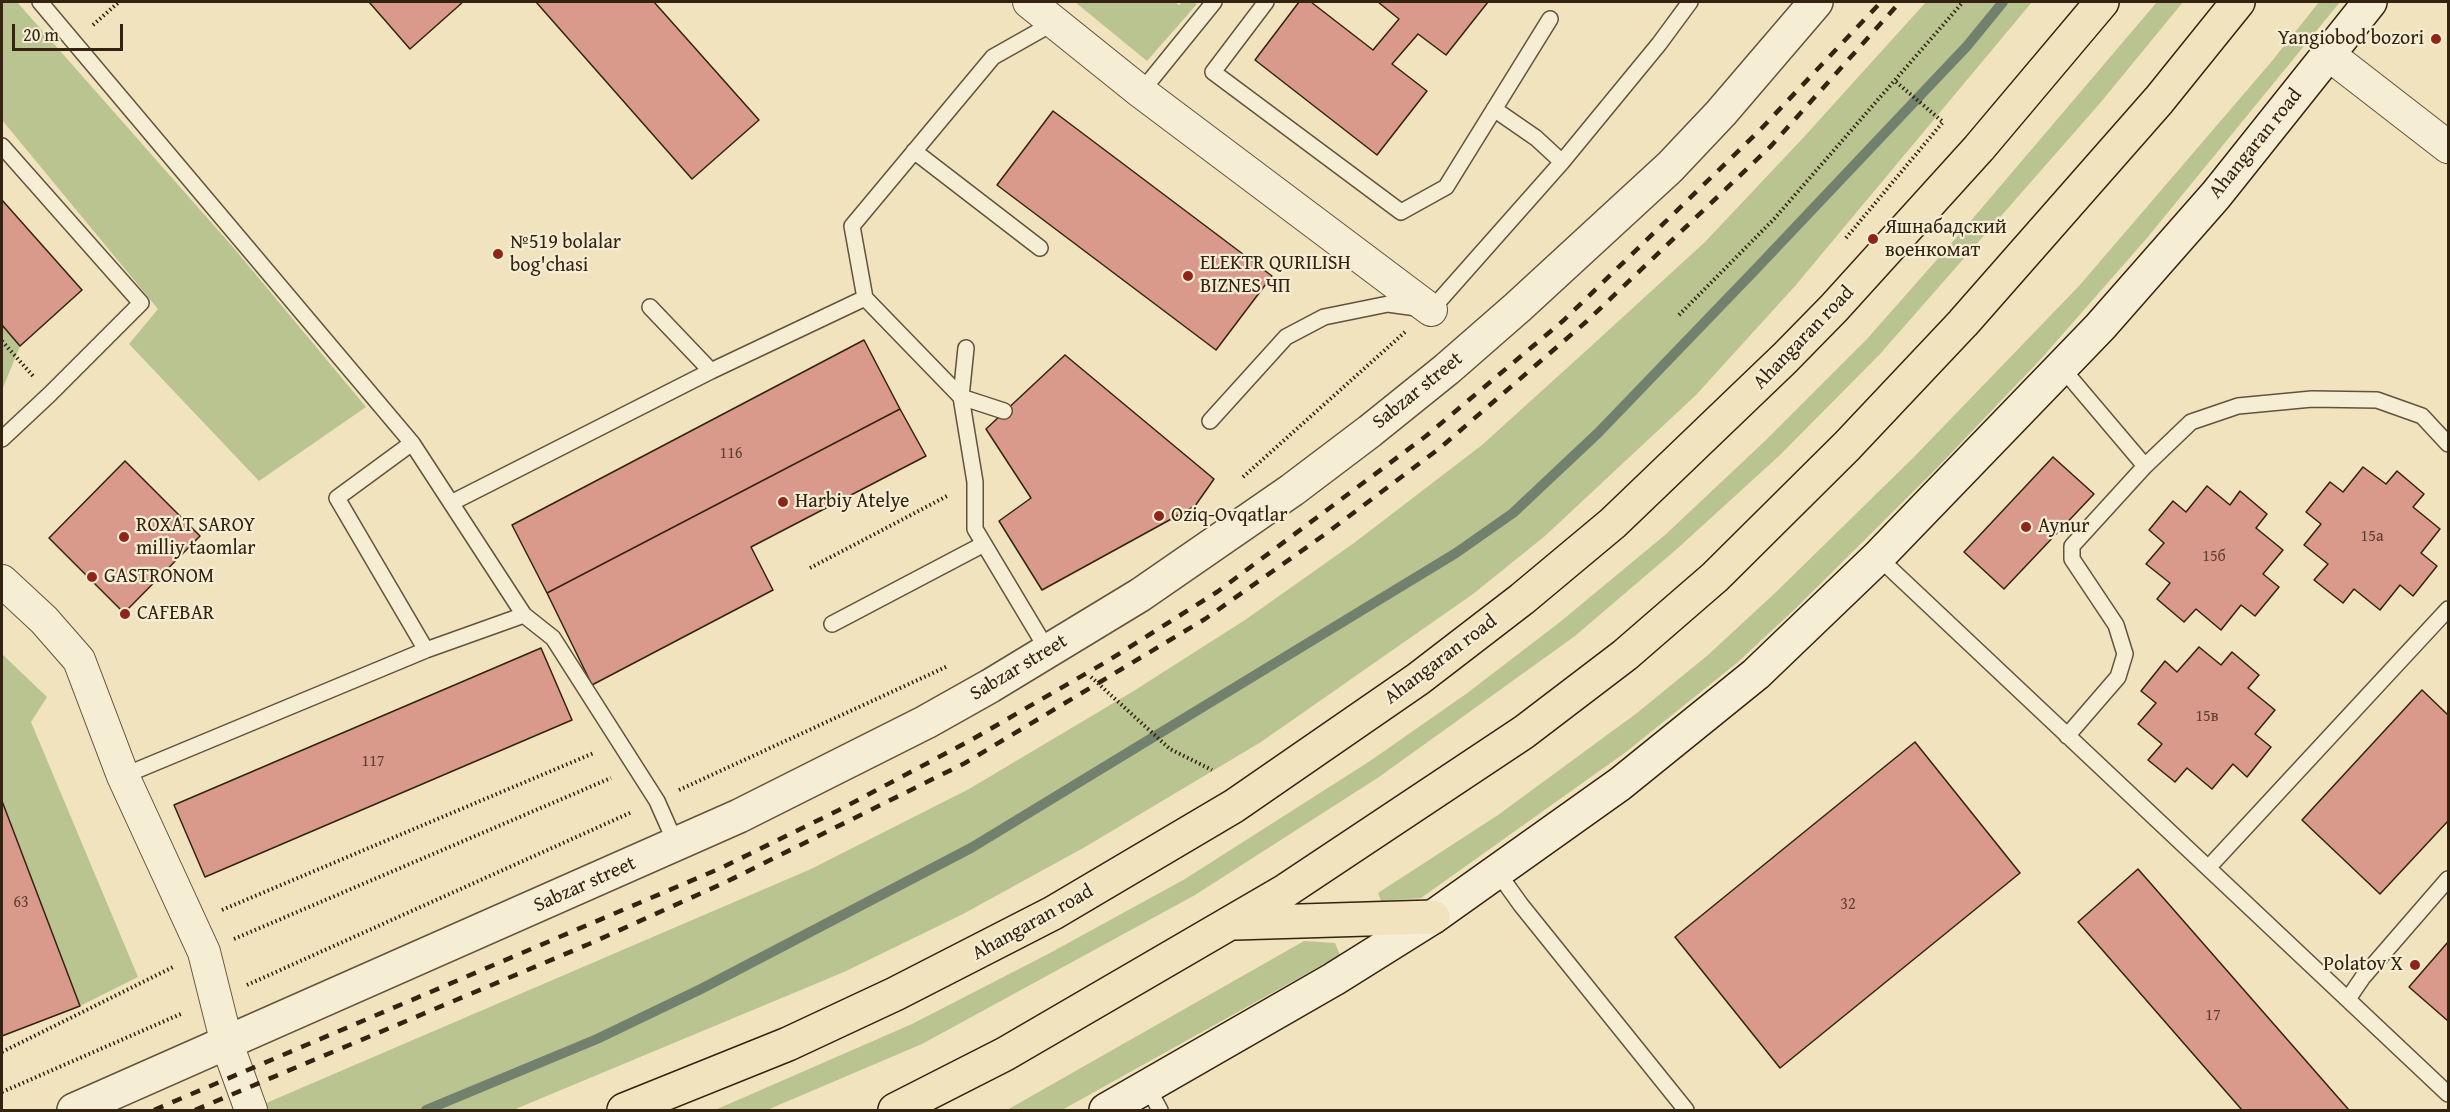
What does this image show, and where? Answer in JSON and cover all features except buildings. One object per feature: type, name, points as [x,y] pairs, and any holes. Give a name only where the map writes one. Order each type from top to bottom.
[{"type":"highway","name":"Ahangaran road","points":[[624,1110],[788,1044],[885,999],[1053,913],[1234,806],[1427,672],[1522,599],[1613,522],[1785,358],[1834,308],[1979,148],[2102,2]]},
{"type":"highway","points":[[895,1110],[1005,1054],[1233,923],[1385,826],[1524,732],[1625,655],[1715,578],[1847,446],[1963,323],[2159,100],[2238,2]]},
{"type":"highway","points":[[1233,923],[1432,917]]},
{"type":"street","points":[[1029,2],[1141,92],[1431,310]]},
{"type":"street","name":"Sabzar street","points":[[74,1110],[740,816],[880,746],[990,686],[1140,595],[1292,490],[1447,369],[1670,167],[1728,105],[1816,2]]},
{"type":"street","name":"Ahangaran road","points":[[1106,1110],[1154,1099],[1498,873],[1620,784],[1756,674],[1878,557],[2062,368],[2159,262],[2216,195],[2370,2]]},
{"type":"street","points":[[2328,54],[2448,147]]},
{"type":"street","points":[[2,581],[44,620],[79,660],[123,776],[204,952],[227,1044],[251,1110]]},
{"type":"lane","points":[[40,2],[412,443],[524,615],[553,638],[657,801],[676,844]]},
{"type":"lane","points":[[1141,92],[1214,2]]},
{"type":"lane","points":[[1266,2],[1213,72],[1401,212],[1446,186],[1550,19]]},
{"type":"lane","points":[[1210,421],[1287,337],[1324,317],[1388,304],[1431,310],[1562,162],[1690,2]]},
{"type":"lane","points":[[1004,411],[961,397],[865,298],[852,226],[993,57],[1055,22]]},
{"type":"lane","points":[[1494,109],[1536,138],[1562,162]]},
{"type":"lane","points":[[2,146],[141,303],[2,439]]},
{"type":"lane","points":[[914,151],[1040,248]]},
{"type":"lane","points":[[451,503],[711,371],[865,298]]},
{"type":"lane","points":[[650,307],[711,371]]},
{"type":"lane","points":[[966,348],[961,397],[975,482],[975,530],[1048,651]]},
{"type":"lane","points":[[2062,368],[2145,466]]},
{"type":"lane","points":[[2067,736],[2118,677],[2125,654],[2116,625],[2072,559],[2072,546],[2145,466],[2191,422],[2238,406],[2312,399],[2377,400],[2422,416],[2448,444]]},
{"type":"lane","points":[[412,443],[336,498],[426,650]]},
{"type":"lane","points":[[832,624],[984,544]]},
{"type":"lane","points":[[1878,557],[2448,1094]]},
{"type":"lane","points":[[2208,868],[2448,609]]},
{"type":"lane","points":[[123,776],[426,650],[524,615]]},
{"type":"lane","points":[[1498,873],[1521,905],[1686,1110]]},
{"type":"lane","points":[[2348,999],[2363,977],[2448,879]]},
{"type":"path","points":[[75,41],[119,2]]},
{"type":"path","points":[[1679,315],[1774,219],[1963,2]]},
{"type":"path","points":[[1845,238],[1943,122],[1895,81]]},
{"type":"path","points":[[1239,482],[1431,310]]},
{"type":"path","points":[[2,341],[50,394]]},
{"type":"path","points":[[810,567],[975,482]]},
{"type":"path","points":[[2,1092],[657,801],[958,661]]},
{"type":"path","points":[[1091,677],[1170,749],[1212,770]]},
{"type":"path","points":[[192,923],[619,742]]},
{"type":"path","points":[[2,1052],[204,952],[636,767]]},
{"type":"green space","points":[[2,2],[17,2],[232,246],[366,407],[259,481],[129,344],[158,309],[2,120]]},
{"type":"green space","points":[[1075,2],[1175,2],[1179,5],[1182,2],[1193,2],[1197,4],[1147,61]]},
{"type":"green space","points":[[1926,2],[2032,2],[1795,286],[1696,395],[1545,536],[1473,594],[1261,742],[1085,847],[963,914],[844,972],[513,1110],[250,1110],[811,869],[969,789],[1132,692],[1245,620],[1354,543],[1482,445],[1588,349],[1705,242]]},
{"type":"green space","points":[[2157,2],[2183,2],[2101,102],[1880,354],[1780,455],[1678,548],[1575,636],[1379,777],[1195,895],[922,1044],[767,1110],[715,1110],[912,1024],[1050,953],[1185,879],[1370,761],[1466,694],[1560,622],[1665,535],[1766,440],[1867,339]]},
{"type":"green space","points":[[2319,2],[2340,2],[2147,238],[2040,360],[1934,471],[1796,608],[1738,662],[1626,752],[1421,898],[1381,901],[1378,893],[1498,815],[1637,713],[1708,655],[1775,593],[1913,458],[2079,286],[2272,61]]},
{"type":"green space","points":[[2,325],[20,346],[2,390]]},
{"type":"green space","points":[[2,654],[47,697],[31,722],[138,977],[80,1006],[2,801]]},
{"type":"green space","points":[[1304,941],[1335,943],[1340,955],[1062,1110],[1007,1110]]},
{"type":"waterway","points":[[426,1110],[597,1039],[701,989],[971,848],[1456,553],[1513,513],[1598,433],[1754,271],[1967,46],[2003,2]]},
{"type":"railway","points":[[154,1110],[721,868],[839,810],[971,740],[1106,662],[1217,592],[1426,436],[1564,320],[1759,131],[1881,2]]},
{"type":"railway","points":[[195,1110],[589,944],[726,882],[965,763],[1205,619],[1324,535],[1440,448],[1587,321],[1771,146],[1900,2]]},
{"type":"place","name":"Yangiobod bozori","points":[[2436,39]]},
{"type":"place","name":"Яшнабадский военкомат","points":[[1873,239]]},
{"type":"place","name":"№519 bolalar bog'chasi","points":[[498,254]]},
{"type":"place","name":"ELEKTR QURILISH BIZNES ЧП","points":[[1188,276]]},
{"type":"place","name":"Harbiy Atelye","points":[[783,502]]},
{"type":"place","name":"Oziq-Ovqatlar","points":[[1159,516]]},
{"type":"place","name":"Aynur","points":[[2026,527]]},
{"type":"place","name":"ROXAT SAROY milliy taomlar","points":[[124,537]]},
{"type":"place","name":"GASTRONOM","points":[[92,577]]},
{"type":"place","name":"CAFEBAR","points":[[125,614]]},
{"type":"place","name":"Polatov X","points":[[2415,965]]}]
